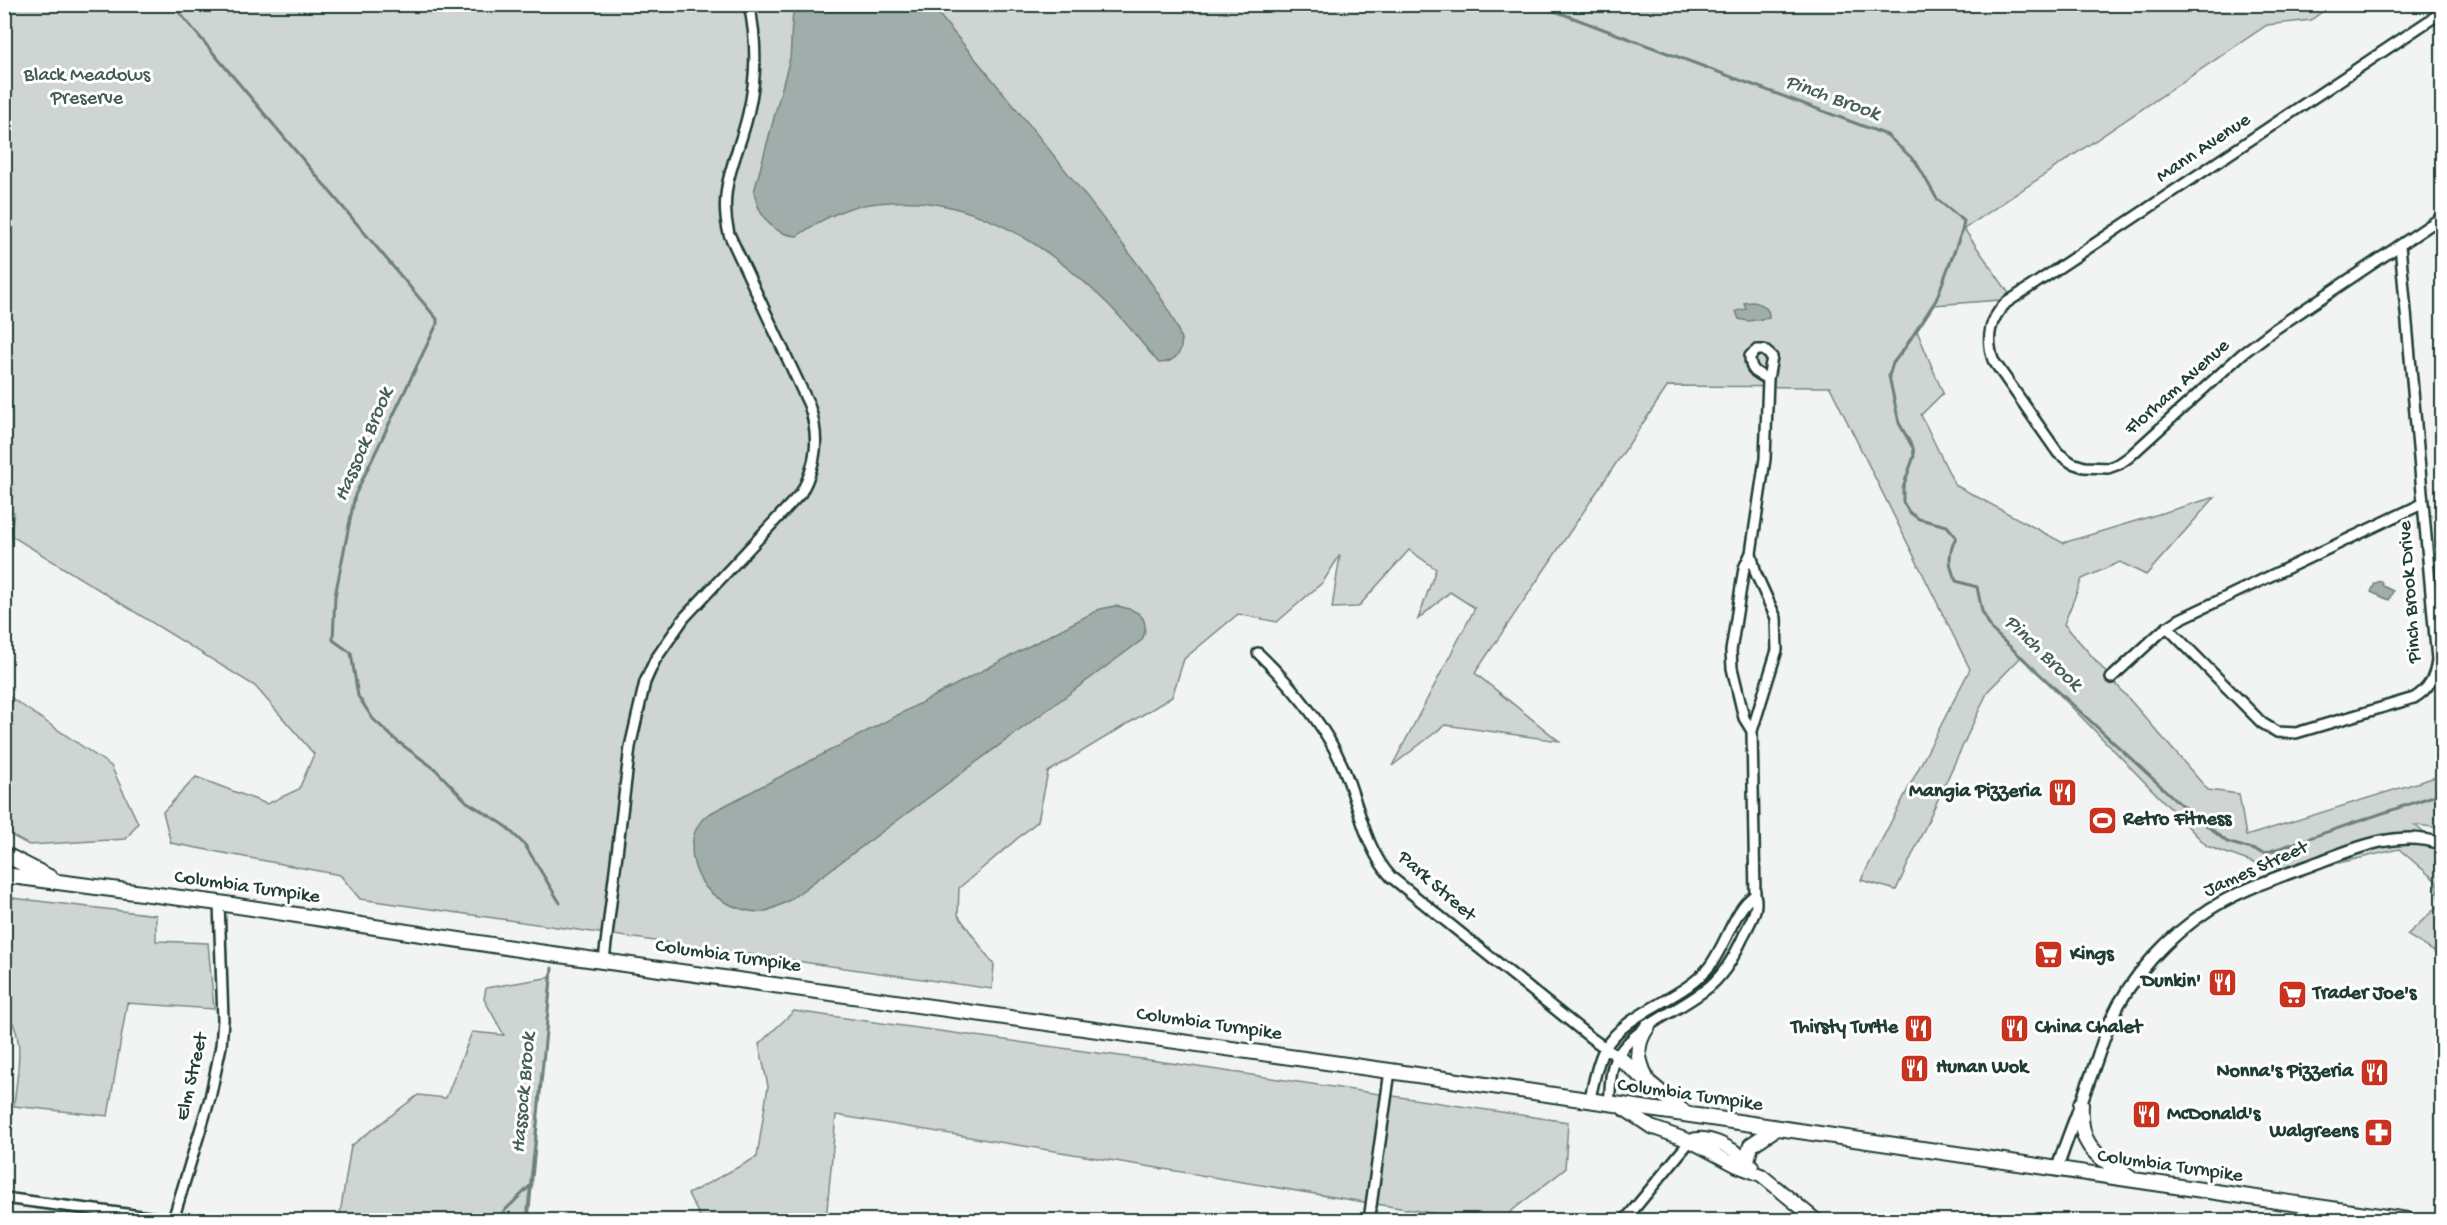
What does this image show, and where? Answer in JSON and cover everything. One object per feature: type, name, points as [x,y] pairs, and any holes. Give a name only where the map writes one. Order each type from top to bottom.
[{"type":"main road","points":[[4,854],[58,882]]},
{"type":"main road","name":"Columbia Turnpike","points":[[4,875],[219,903],[1390,1071],[2407,1221]]},
{"type":"main road","points":[[1648,1026],[1640,1036],[1638,1044],[1640,1063],[1648,1083]]},
{"type":"main road","points":[[1617,1056],[1687,1115]]},
{"type":"main road","points":[[1614,1104],[1652,1127],[1690,1141],[1737,1166],[1761,1175]]},
{"type":"main road","points":[[2081,1104],[2080,1121],[2084,1138],[2090,1148],[2135,1181]]},
{"type":"main road","points":[[1747,1160],[1751,1144],[1775,1129]]},
{"type":"main road","points":[[1690,1141],[1697,1137],[1710,1140],[1747,1160],[1761,1175],[1816,1221]]},
{"type":"street","points":[[604,960],[630,747],[645,682],[668,639],[684,618],[801,493],[809,478],[817,450],[814,419],[809,405],[729,234],[725,220],[726,183],[748,116],[753,90],[755,44],[749,4]]},
{"type":"street","name":"Mann Avenue","points":[[1992,322],[2006,303],[2442,12]]},
{"type":"street","name":"Florham Avenue","points":[[1992,322],[1988,339],[1993,360],[2058,453],[2072,463],[2084,467],[2108,468],[2129,457],[2242,354],[2275,329],[2442,217]]},
{"type":"street","name":"Pinch Brook Drive","points":[[2167,627],[2262,723],[2277,732],[2296,733],[2414,698],[2428,687],[2433,679],[2437,660],[2400,245]]},
{"type":"street","points":[[1752,731],[1744,718],[1732,668],[1731,651],[1744,568],[1751,553],[1765,459],[1768,379]]},
{"type":"street","name":"Pinch Brook Drive","points":[[2112,678],[2167,627],[2422,504]]},
{"type":"street","points":[[1614,1104],[1613,1066],[1617,1056],[1637,1034],[1719,978],[1728,967],[1758,904],[1755,895],[1752,731],[1777,650],[1777,635],[1776,618],[1756,574],[1751,553]]},
{"type":"street","name":"Park Street","points":[[1258,653],[1301,699],[1337,754],[1375,856],[1386,872],[1617,1056]]},
{"type":"street","name":"James Street","points":[[2057,1170],[2068,1134],[2112,1020],[2123,998],[2151,961],[2193,921],[2212,908],[2256,886],[2379,841],[2409,838],[2442,844]]},
{"type":"street","points":[[1589,1101],[1605,1048],[1629,1023],[1696,980],[1708,968],[1725,943],[1746,901],[1755,895]]},
{"type":"street","name":"Elm Street","points":[[172,1221],[219,1061],[223,1020],[219,903]]},
{"type":"street","points":[[1369,1221],[1390,1071]]},
{"type":"street","points":[[1625,1221],[1690,1141]]},
{"type":"street","points":[[4,1198],[172,1221]]},
{"type":"green space","name":"Black Meadows Preserve","points":[[4,5],[2331,5],[2311,20],[2267,25],[1964,229],[2013,299],[1934,305],[1917,331],[1943,393],[1921,415],[1955,485],[2063,543],[2215,497],[2146,575],[2120,562],[2082,579],[2064,624],[2208,790],[2239,794],[2246,836],[2442,775],[2442,828],[2415,825],[2442,849],[2442,942],[2436,953],[2407,935],[2440,904],[2436,881],[2399,849],[2287,875],[2207,846],[2022,656],[1988,691],[1896,890],[1861,880],[1970,669],[1830,387],[1668,386],[1475,673],[1559,741],[1445,725],[1392,766],[1475,608],[1450,592],[1418,619],[1436,569],[1409,550],[1358,607],[1332,608],[1340,555],[1323,582],[1277,622],[1238,614],[1184,659],[1172,697],[1048,772],[1038,821],[959,888],[958,915],[994,965],[992,989],[360,899],[340,875],[171,843],[163,812],[196,777],[267,804],[299,789],[314,754],[255,686],[10,535],[14,512],[4,510]]},
{"type":"green space","points":[[4,693],[111,766],[138,823],[126,839],[29,845],[5,832]]},
{"type":"green space","points":[[4,897],[156,915],[156,941],[208,943],[214,1009],[127,1003],[108,1116],[14,1106],[19,1057],[16,1032],[5,1012]]},
{"type":"green space","points":[[552,977],[526,1220],[339,1220],[351,1146],[418,1095],[446,1098],[472,1032],[504,1035],[484,999],[486,988]]},
{"type":"green space","points":[[794,1011],[1171,1063],[1568,1122],[1565,1169],[1500,1220],[1473,1220],[836,1115],[826,1220],[702,1220],[688,1194],[757,1157],[768,1086],[759,1044]]},
{"type":"shaded area","points":[[795,5],[931,5],[1069,175],[1151,283],[1169,311],[1180,336],[1181,347],[1177,356],[1159,363],[1108,304],[1062,263],[1010,229],[953,207],[922,202],[865,205],[836,213],[797,236],[788,235],[773,228],[759,209],[754,192],[790,58]]},
{"type":"shaded area","points":[[1752,302],[1764,307],[1768,311],[1769,318],[1748,321],[1739,319],[1736,311],[1746,309],[1744,303]]},
{"type":"shaded area","points":[[2381,581],[2383,586],[2393,591],[2389,600],[2371,592],[2375,583]]},
{"type":"shaded area","points":[[1116,606],[1130,609],[1140,615],[1145,625],[1142,640],[788,901],[765,911],[751,911],[735,907],[719,899],[706,888],[694,865],[692,847],[696,830],[707,815],[1100,609]]},
{"type":"waterway","name":"Hassock Brook","points":[[172,4],[437,319],[437,324],[355,495],[335,596],[333,640],[351,653],[358,696],[373,719],[397,741],[435,769],[467,802],[503,824],[525,845],[560,903]]},
{"type":"waterway","name":"Pinch Brook","points":[[1536,4],[1887,135],[1916,162],[1937,199],[1964,221],[1936,300],[1893,363],[1889,376],[1899,423],[1913,448],[1914,456],[1903,487],[1903,502],[1909,512],[1919,519],[1947,526],[1956,537],[1950,559],[1953,575],[1956,581],[1977,587],[1982,611],[1992,630],[2179,803],[2227,842],[2265,853],[2442,793]]},
{"type":"waterway","name":"Hassock Brook","points":[[528,1220],[552,968]]},
{"type":"waterway","points":[[495,1220],[532,1184]]},
{"type":"place","name":"Mangia Pizzeria","points":[[2062,792]]},
{"type":"place","name":"Retro Fitness","points":[[2102,820]]},
{"type":"place","name":"Kings","points":[[2049,955]]},
{"type":"place","name":"Dunkin'","points":[[2222,982]]},
{"type":"place","name":"Trader Joe's","points":[[2292,994]]},
{"type":"place","name":"Thirsty Turtle","points":[[1919,1028]]},
{"type":"place","name":"China Chalet","points":[[2014,1028]]},
{"type":"place","name":"Hunan Wok","points":[[1915,1068]]},
{"type":"place","name":"Nonna's Pizzeria","points":[[2374,1072]]},
{"type":"place","name":"McDonald's","points":[[2146,1115]]},
{"type":"place","name":"Walgreens","points":[[2379,1132]]}]
